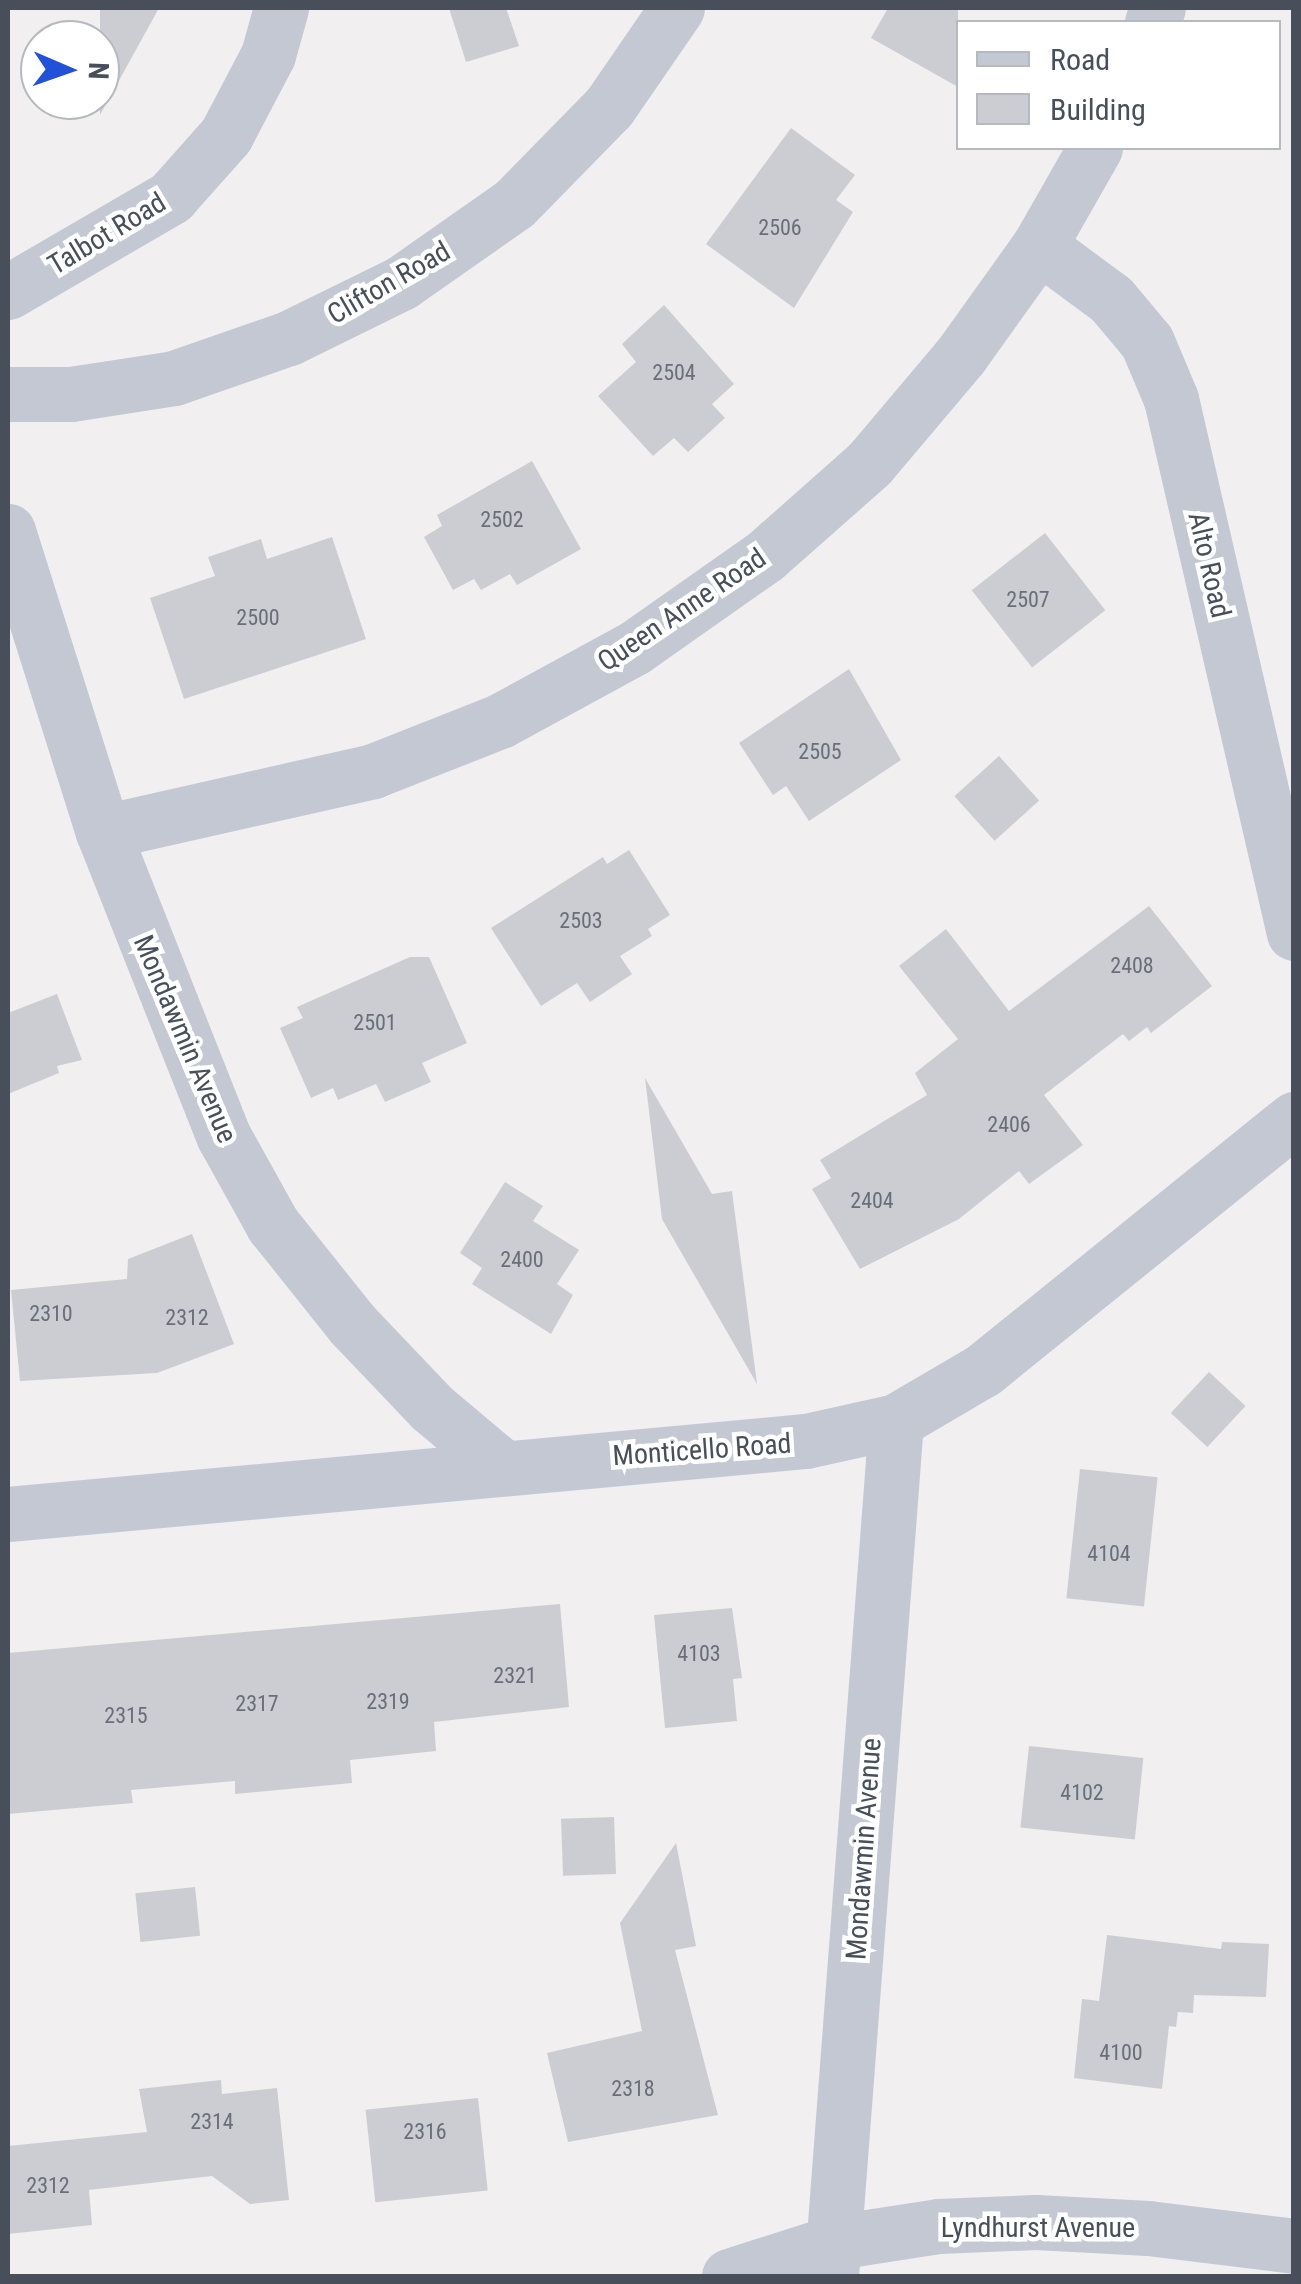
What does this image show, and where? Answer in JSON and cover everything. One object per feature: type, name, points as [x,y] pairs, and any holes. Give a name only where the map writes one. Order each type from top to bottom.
[{"type":"street","name":"Talbot Road","points":[[8,292],[171,197],[226,135],[268,54],[281,8]]},
{"type":"street","name":"Clifton Road","points":[[8,394],[71,394],[174,378],[289,338],[401,283],[514,204],[609,106],[677,8]]},
{"type":"street","name":"Queen Anne Road","points":[[103,832],[372,770],[500,721],[634,648],[766,556],[869,464],[961,355],[1039,246],[1094,150]]},
{"type":"street","name":"Alto Road","points":[[1039,246],[1111,299],[1147,342],[1170,399],[1294,933]]},
{"type":"street","name":"Mondawmin Avenue","points":[[8,531],[103,832],[183,1046],[272,1225],[432,1408],[501,1466]]},
{"type":"street","name":"Monticello Road","points":[[8,1514],[501,1466],[806,1442],[896,1421],[983,1370],[1294,1119]]},
{"type":"street","name":"Mondawmin Avenue","points":[[833,2259],[896,1421]]},
{"type":"street","name":"Lyndhurst Avenue","points":[[729,2276],[833,2259],[938,2226],[1036,2222],[1294,2246]]},
{"type":"building","points":[[100,8],[159,8],[120,79],[120,20],[100,20]]},
{"type":"building","points":[[449,8],[506,8],[519,46],[466,62]]},
{"type":"building","points":[[888,8],[958,8],[956,86],[871,38]]},
{"type":"building","points":[[791,128],[855,175],[836,200],[853,212],[794,308],[706,244]]},
{"type":"building","points":[[664,305],[734,384],[712,404],[725,418],[688,452],[674,438],[653,456],[598,396],[636,362],[622,344]]},
{"type":"building","points":[[532,461],[581,549],[517,585],[510,574],[481,590],[474,579],[453,590],[424,537],[442,526],[437,515]]},
{"type":"building","points":[[1045,533],[1105,610],[1032,667],[972,590]]},
{"type":"building","points":[[332,537],[366,639],[184,699],[150,598],[215,576],[208,557],[261,539],[267,559]]},
{"type":"building","points":[[849,669],[901,760],[809,821],[786,786],[773,795],[739,743]]},
{"type":"building","points":[[999,756],[1039,801],[995,841],[954,796]]},
{"type":"building","points":[[629,850],[670,915],[648,929],[652,936],[620,956],[632,974],[590,1002],[577,983],[541,1006],[491,928],[603,857],[607,864]]},
{"type":"building","points":[[1149,906],[1212,986],[1151,1033],[1147,1027],[1129,1041],[1123,1034],[1044,1095],[1083,1145],[1029,1184],[1019,1171],[959,1219],[860,1269],[812,1189],[831,1178],[820,1160],[927,1095],[915,1073],[958,1039],[899,966],[946,929],[1009,1011]]},
{"type":"building","points":[[410,957],[429,957],[467,1043],[422,1063],[431,1082],[385,1102],[376,1084],[338,1100],[333,1088],[311,1098],[280,1028],[303,1018],[297,1007]]},
{"type":"building","points":[[57,994],[82,1060],[57,1066],[59,1073],[8,1094],[8,1013]]},
{"type":"building","points":[[645,1078],[712,1194],[732,1191],[757,1384],[662,1219]]},
{"type":"building","points":[[505,1182],[543,1206],[533,1221],[579,1250],[557,1284],[573,1295],[551,1334],[472,1284],[482,1268],[460,1253]]},
{"type":"building","points":[[192,1234],[234,1344],[157,1373],[20,1381],[11,1290],[127,1279],[128,1259]]},
{"type":"building","points":[[1209,1372],[1246,1406],[1207,1447],[1171,1413]]},
{"type":"building","points":[[1080,1469],[1158,1477],[1144,1606],[1066,1598]]},
{"type":"building","points":[[560,1604],[569,1707],[434,1722],[436,1751],[350,1760],[352,1783],[235,1794],[235,1781],[131,1790],[133,1803],[8,1814],[8,1653]]},
{"type":"building","points":[[732,1608],[742,1678],[733,1679],[737,1721],[665,1728],[654,1615]]},
{"type":"building","points":[[1029,1746],[1143,1758],[1135,1840],[1020,1828]]},
{"type":"building","points":[[614,1817],[616,1874],[563,1876],[561,1819]]},
{"type":"building","points":[[676,1843],[696,1946],[675,1950],[718,2115],[568,2142],[547,2053],[642,2031],[620,1923]]},
{"type":"building","points":[[195,1887],[200,1936],[140,1942],[135,1893]]},
{"type":"building","points":[[1107,1935],[1221,1949],[1222,1942],[1269,1944],[1266,1997],[1194,1995],[1193,2013],[1178,2012],[1176,2027],[1169,2026],[1162,2089],[1074,2078],[1082,1999],[1099,2001]]},
{"type":"building","points":[[221,2080],[222,2094],[277,2088],[289,2200],[250,2204],[212,2176],[89,2190],[92,2225],[8,2234],[8,2146],[147,2132],[139,2089]]},
{"type":"building","points":[[478,2098],[488,2190],[375,2202],[366,2110]]}]
